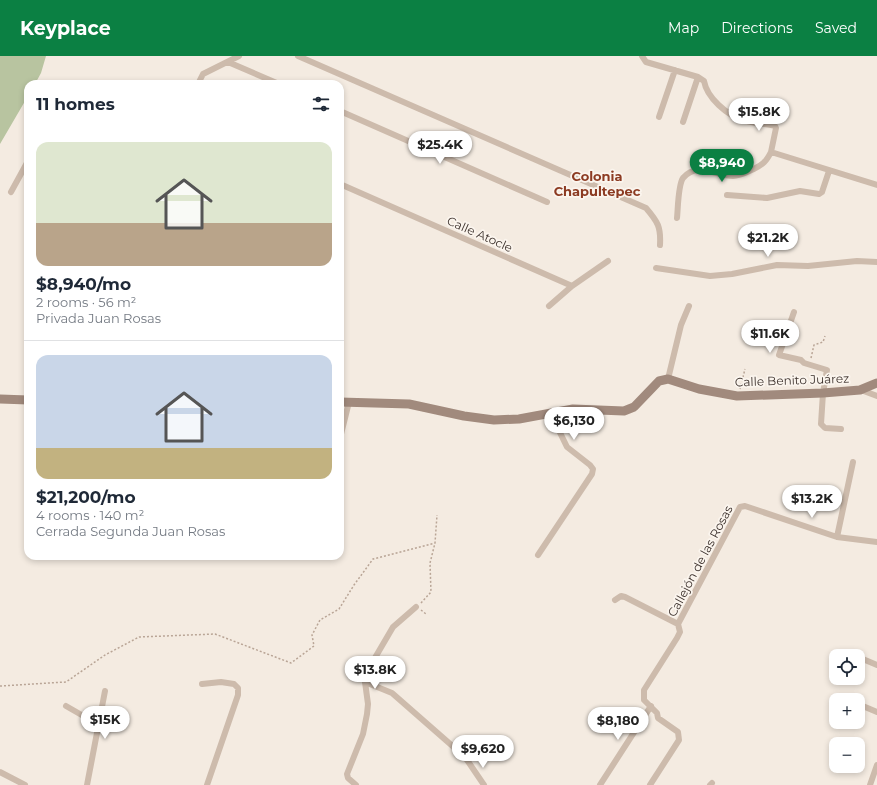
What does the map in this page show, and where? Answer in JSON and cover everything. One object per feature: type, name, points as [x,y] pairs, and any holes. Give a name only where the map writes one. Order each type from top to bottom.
[{"type":"street","points":[[200,80],[203,74],[239,56]]},
{"type":"street","points":[[298,56],[646,208],[658,224],[660,231],[660,245]]},
{"type":"street","points":[[642,56],[646,62],[698,77],[704,81],[706,90],[716,102],[743,120],[775,126],[776,128],[771,152],[766,163],[742,175],[733,176],[700,169],[683,178],[677,218]]},
{"type":"street","points":[[228,62],[270,80]]},
{"type":"street","points":[[659,117],[675,70]]},
{"type":"street","points":[[683,122],[698,77]]},
{"type":"street","points":[[344,113],[547,202]]},
{"type":"street","points":[[771,152],[877,185]]},
{"type":"street","points":[[11,192],[24,168]]},
{"type":"street","points":[[727,195],[767,198],[800,191],[819,194],[822,192],[829,171]]},
{"type":"street","name":"Calle Atocle","points":[[344,186],[572,286]]},
{"type":"street","points":[[549,306],[572,286],[608,261]]},
{"type":"street","points":[[656,268],[710,276],[732,274],[777,265],[808,266],[857,261],[877,262]]},
{"type":"street","points":[[345,402],[409,404],[464,416],[494,420],[519,419],[550,412],[580,409],[624,411],[634,407],[659,381],[668,379],[681,325],[689,306]]},
{"type":"street","points":[[794,312],[779,355],[801,360],[809,365],[827,370],[823,393],[821,424],[825,428],[840,429]]},
{"type":"street","name":"Calle Benito Juárez","points":[[668,379],[699,389],[737,396],[860,390],[877,383]]},
{"type":"street","points":[[860,390],[877,396]]},
{"type":"street","points":[[0,399],[24,400]]},
{"type":"street","points":[[538,555],[592,474],[593,469],[567,447],[550,412]]},
{"type":"street","points":[[853,462],[837,537],[877,542]]},
{"type":"street","name":"Callejón de las Rosas","points":[[650,785],[679,740],[679,736],[678,732],[658,718],[657,713],[644,700],[644,690],[677,638],[680,632],[678,624],[740,508],[745,506],[837,537]]},
{"type":"street","points":[[615,600],[621,596],[625,596],[678,624]]},
{"type":"street","points":[[356,785],[348,778],[347,774],[363,734],[367,714],[368,704],[365,682],[368,668],[393,627],[416,607]]},
{"type":"street","points":[[865,660],[877,665]]},
{"type":"street","points":[[202,684],[221,682],[234,684],[238,688],[238,695],[207,785]]},
{"type":"street","points":[[365,682],[392,693],[465,757],[484,785]]},
{"type":"street","points":[[87,785],[105,691]]},
{"type":"street","points":[[66,706],[99,725]]},
{"type":"street","points":[[600,785],[651,706]]},
{"type":"street","points":[[865,707],[877,712]]},
{"type":"street","points":[[870,785],[877,765]]},
{"type":"street","points":[[0,772],[24,785]]},
{"type":"path","points":[[809,365],[814,345],[823,342],[825,336]]},
{"type":"path","points":[[737,396],[745,369]]},
{"type":"path","points":[[416,607],[430,592],[430,563],[435,543],[437,515]]},
{"type":"path","points":[[0,686],[66,682],[105,655],[138,637],[215,634],[291,663],[314,646],[312,635],[320,620],[339,609],[373,559],[435,543]]},
{"type":"green space","points":[[0,56],[46,56],[37,80],[24,80],[24,103],[0,144]]},
{"type":"district","name":"Colonia Chapultepec","points":[[597,184]]}]
